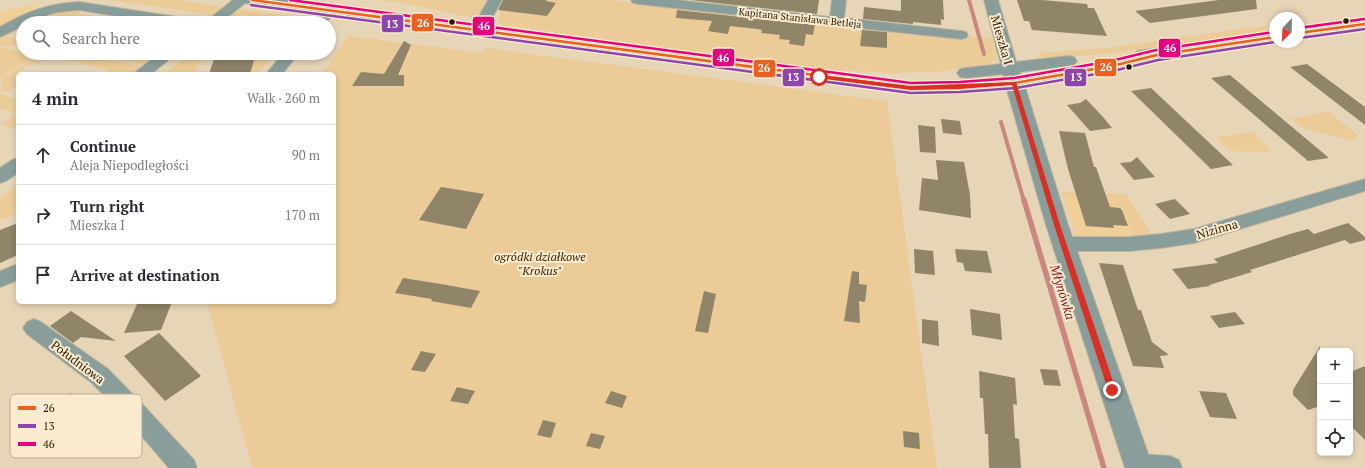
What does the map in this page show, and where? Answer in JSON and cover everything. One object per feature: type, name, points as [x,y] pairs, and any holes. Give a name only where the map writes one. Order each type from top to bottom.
[{"type":"street","points":[[220,16],[242,0]]},
{"type":"street","points":[[252,0],[320,16]]},
{"type":"street","points":[[478,31],[495,0]]},
{"type":"street","name":"Kapitana Stanisława Betleja","points":[[638,0],[961,36]]},
{"type":"street","points":[[836,22],[839,0]]},
{"type":"street","name":"Mieszka I","points":[[991,0],[1012,76],[1064,244],[1138,467]]},
{"type":"street","points":[[29,16],[64,6],[79,6],[144,16]]},
{"type":"street","points":[[336,18],[478,31],[911,88],[960,87],[1012,76],[1112,66],[1156,54],[1269,38]]},
{"type":"street","points":[[0,32],[16,23]]},
{"type":"street","points":[[1305,33],[1365,24]]},
{"type":"street","points":[[144,72],[160,60]]},
{"type":"street","points":[[276,72],[286,60]]},
{"type":"street","points":[[0,177],[16,165]]},
{"type":"street","name":"Nizinna","points":[[1064,244],[1138,244],[1164,242],[1194,236],[1365,185]]},
{"type":"street","points":[[0,279],[16,273]]},
{"type":"street","name":"Południowa","points":[[34,328],[100,376],[118,394]]},
{"type":"street","name":"Południowa","points":[[142,420],[185,468]]},
{"type":"street","points":[[1138,467],[1170,468]]},
{"type":"shaded area","points":[[42,3],[20,16],[16,16],[16,18],[0,28],[0,12]]},
{"type":"shaded area","points":[[1061,192],[1126,194],[1152,236],[1085,239],[1075,235]]},
{"type":"green space","points":[[107,0],[180,0],[223,7],[213,16],[205,16],[207,14]]},
{"type":"green space","points":[[372,0],[487,0],[477,19],[397,2]]},
{"type":"green space","points":[[505,0],[611,0],[896,33],[962,39],[966,41],[967,36],[992,38],[997,46],[999,54],[996,61],[979,66],[934,72],[896,73],[829,70],[506,28],[497,23]]},
{"type":"green space","points":[[240,9],[290,16],[237,15],[229,16]]},
{"type":"green space","points":[[61,11],[81,11],[79,14],[96,16],[42,16]]},
{"type":"green space","points":[[102,14],[114,16],[99,16]]},
{"type":"green space","points":[[1269,25],[1269,31],[1116,53],[1052,58],[1036,56],[1040,53],[1114,47]]},
{"type":"green space","points":[[16,29],[16,32],[8,37],[16,39],[16,45],[8,47],[0,45],[0,39]]},
{"type":"green space","name":"ogródki działkowe \"Krokus\"","points":[[348,36],[483,53],[486,48],[887,101],[937,468],[252,468],[208,304],[336,304],[336,72],[323,72],[332,60],[336,60],[336,54]]},
{"type":"green space","points":[[0,47],[16,51],[16,60],[28,60],[0,78],[0,67],[4,64],[0,63]]},
{"type":"green space","points":[[32,60],[43,60],[37,64],[32,63],[16,72],[16,86],[7,92],[1,91],[2,79]]},
{"type":"green space","points":[[66,60],[112,60],[142,67],[135,72],[108,72],[110,70]]},
{"type":"green space","points":[[123,60],[149,60],[144,65]]},
{"type":"green space","points":[[182,60],[201,60],[196,72],[166,72]]},
{"type":"green space","points":[[254,60],[269,60],[259,72],[251,72]]},
{"type":"green space","points":[[992,74],[1000,76],[1001,79],[941,83],[925,82]]},
{"type":"green space","points":[[0,94],[16,98],[16,129],[0,124],[11,117],[9,115],[15,112],[0,109]]},
{"type":"green space","points":[[1328,111],[1356,133],[1358,136],[1357,138],[1351,140],[1307,129],[1291,119]]},
{"type":"green space","points":[[1252,132],[1271,149],[1271,152],[1230,151],[1215,137]]},
{"type":"green space","points":[[16,186],[16,214],[0,220],[0,198]]},
{"type":"green space","points":[[1061,192],[1126,194],[1153,237],[1135,239],[1122,207],[1063,197]]},
{"type":"building","points":[[503,0],[546,0],[556,3],[547,16],[498,10]]},
{"type":"building","points":[[690,0],[819,0],[817,14]]},
{"type":"building","points":[[901,0],[943,0],[944,20],[941,19],[941,25],[863,19],[864,7],[901,11]]},
{"type":"building","points":[[1017,0],[1042,0],[1087,4],[1088,8],[1094,8],[1107,36],[1032,30],[1029,21],[1024,21]]},
{"type":"building","points":[[1219,0],[1256,0],[1257,9],[1150,23],[1135,11]]},
{"type":"building","points":[[677,10],[815,25],[813,35],[806,34],[804,46],[789,44],[790,40],[779,39],[780,35],[761,33],[762,30],[757,29],[730,26],[728,34],[708,31],[712,21],[676,18]]},
{"type":"building","points":[[862,30],[887,32],[887,48],[860,46]]},
{"type":"building","points":[[404,41],[411,45],[398,75],[404,75],[404,86],[352,86],[361,72],[384,74]]},
{"type":"building","points":[[214,60],[254,60],[251,72],[210,72]]},
{"type":"building","points":[[1307,64],[1365,107],[1365,125],[1290,67]]},
{"type":"building","points":[[1230,75],[1329,158],[1308,161],[1211,78]]},
{"type":"building","points":[[1151,88],[1233,165],[1211,169],[1131,91]]},
{"type":"building","points":[[1086,99],[1112,128],[1090,131],[1067,105],[1080,103]]},
{"type":"building","points":[[941,119],[960,121],[962,135],[943,133]]},
{"type":"building","points":[[918,125],[935,127],[936,153],[920,152]]},
{"type":"building","points":[[1059,131],[1085,133],[1094,167],[1096,167],[1110,207],[1120,208],[1122,210],[1128,226],[1113,225],[1114,228],[1086,226],[1068,169]]},
{"type":"building","points":[[1137,157],[1155,177],[1134,180],[1120,163],[1131,162]]},
{"type":"building","points":[[936,160],[964,162],[970,195],[971,218],[919,210],[922,178],[938,180]]},
{"type":"building","points":[[441,187],[484,194],[466,229],[419,220]]},
{"type":"building","points":[[1175,199],[1190,214],[1170,219],[1155,204]]},
{"type":"building","points":[[1348,223],[1365,237],[1365,240],[1350,244],[1345,240],[1250,270],[1252,272],[1209,285],[1210,286],[1188,289],[1172,269],[1218,263],[1214,259],[1290,234],[1308,229],[1314,234]]},
{"type":"building","points":[[16,224],[16,256],[0,263],[0,230]]},
{"type":"building","points":[[914,249],[933,251],[935,275],[915,273]]},
{"type":"building","points":[[955,249],[987,251],[992,273],[965,271],[963,263],[957,262]]},
{"type":"building","points":[[1099,263],[1123,265],[1138,310],[1141,310],[1152,342],[1169,355],[1160,356],[1164,368],[1133,366]]},
{"type":"building","points":[[852,271],[859,272],[859,284],[867,285],[865,302],[859,301],[860,323],[844,321]]},
{"type":"building","points":[[403,278],[480,291],[471,308],[431,301],[432,299],[395,293]]},
{"type":"building","points":[[704,291],[716,294],[708,333],[695,331]]},
{"type":"building","points":[[137,304],[171,304],[161,330],[124,333]]},
{"type":"building","points":[[970,309],[1000,314],[1002,340],[972,335]]},
{"type":"building","points":[[71,311],[116,341],[81,337],[73,343],[50,326]]},
{"type":"building","points":[[1235,312],[1245,324],[1219,328],[1210,316]]},
{"type":"building","points":[[922,319],[938,321],[939,346],[922,343]]},
{"type":"building","points":[[159,333],[201,376],[165,401],[124,356]]},
{"type":"building","points":[[421,351],[436,354],[425,372],[411,370]]},
{"type":"building","points":[[1317,351],[1317,407],[1308,410],[1293,395],[1293,390]]},
{"type":"building","points":[[1365,366],[1365,440],[1353,428],[1353,371]]},
{"type":"building","points":[[1040,369],[1057,370],[1061,386],[1044,385]]},
{"type":"building","points":[[979,371],[1015,378],[1017,405],[1013,404],[1015,438],[1019,439],[1021,468],[989,468],[988,434],[985,434],[983,398],[980,398]]},
{"type":"building","points":[[457,387],[475,391],[468,404],[450,401]]},
{"type":"building","points":[[611,391],[627,396],[622,408],[605,403]]},
{"type":"building","points":[[1199,391],[1226,393],[1237,419],[1210,417]]},
{"type":"building","points":[[543,420],[556,423],[551,438],[537,435]]},
{"type":"building","points":[[903,431],[919,433],[920,449],[904,447]]},
{"type":"building","points":[[591,433],[605,436],[600,449],[586,446]]},
{"type":"waterway","name":"Młynówka","points":[[969,0],[984,54]]},
{"type":"waterway","name":"Młynówka","points":[[1001,122],[1024,201]]},
{"type":"waterway","name":"Młynówka","points":[[1024,200],[1104,468]]},
{"type":"transit line","name":"26","points":[[252,0],[911,88],[960,87],[1015,83],[1112,66],[1157,55],[1269,38]]},
{"type":"transit line","name":"46","points":[[290,0],[911,83],[960,82],[1014,78],[1111,61],[1156,50],[1269,33]]},
{"type":"transit line","name":"13","points":[[251,5],[334,16]]},
{"type":"transit line","name":"13","points":[[336,16],[911,93],[960,92],[1016,88],[1113,71],[1158,60],[1269,43]]},
{"type":"transit line","name":"46","points":[[1305,27],[1364,19]]},
{"type":"transit line","name":"26","points":[[1305,32],[1365,24]]},
{"type":"transit line","name":"13","points":[[1305,37],[1365,29]]},
{"type":"route","points":[[819,77],[846,79],[911,88],[1014,84],[1057,225],[1112,390]]}]
